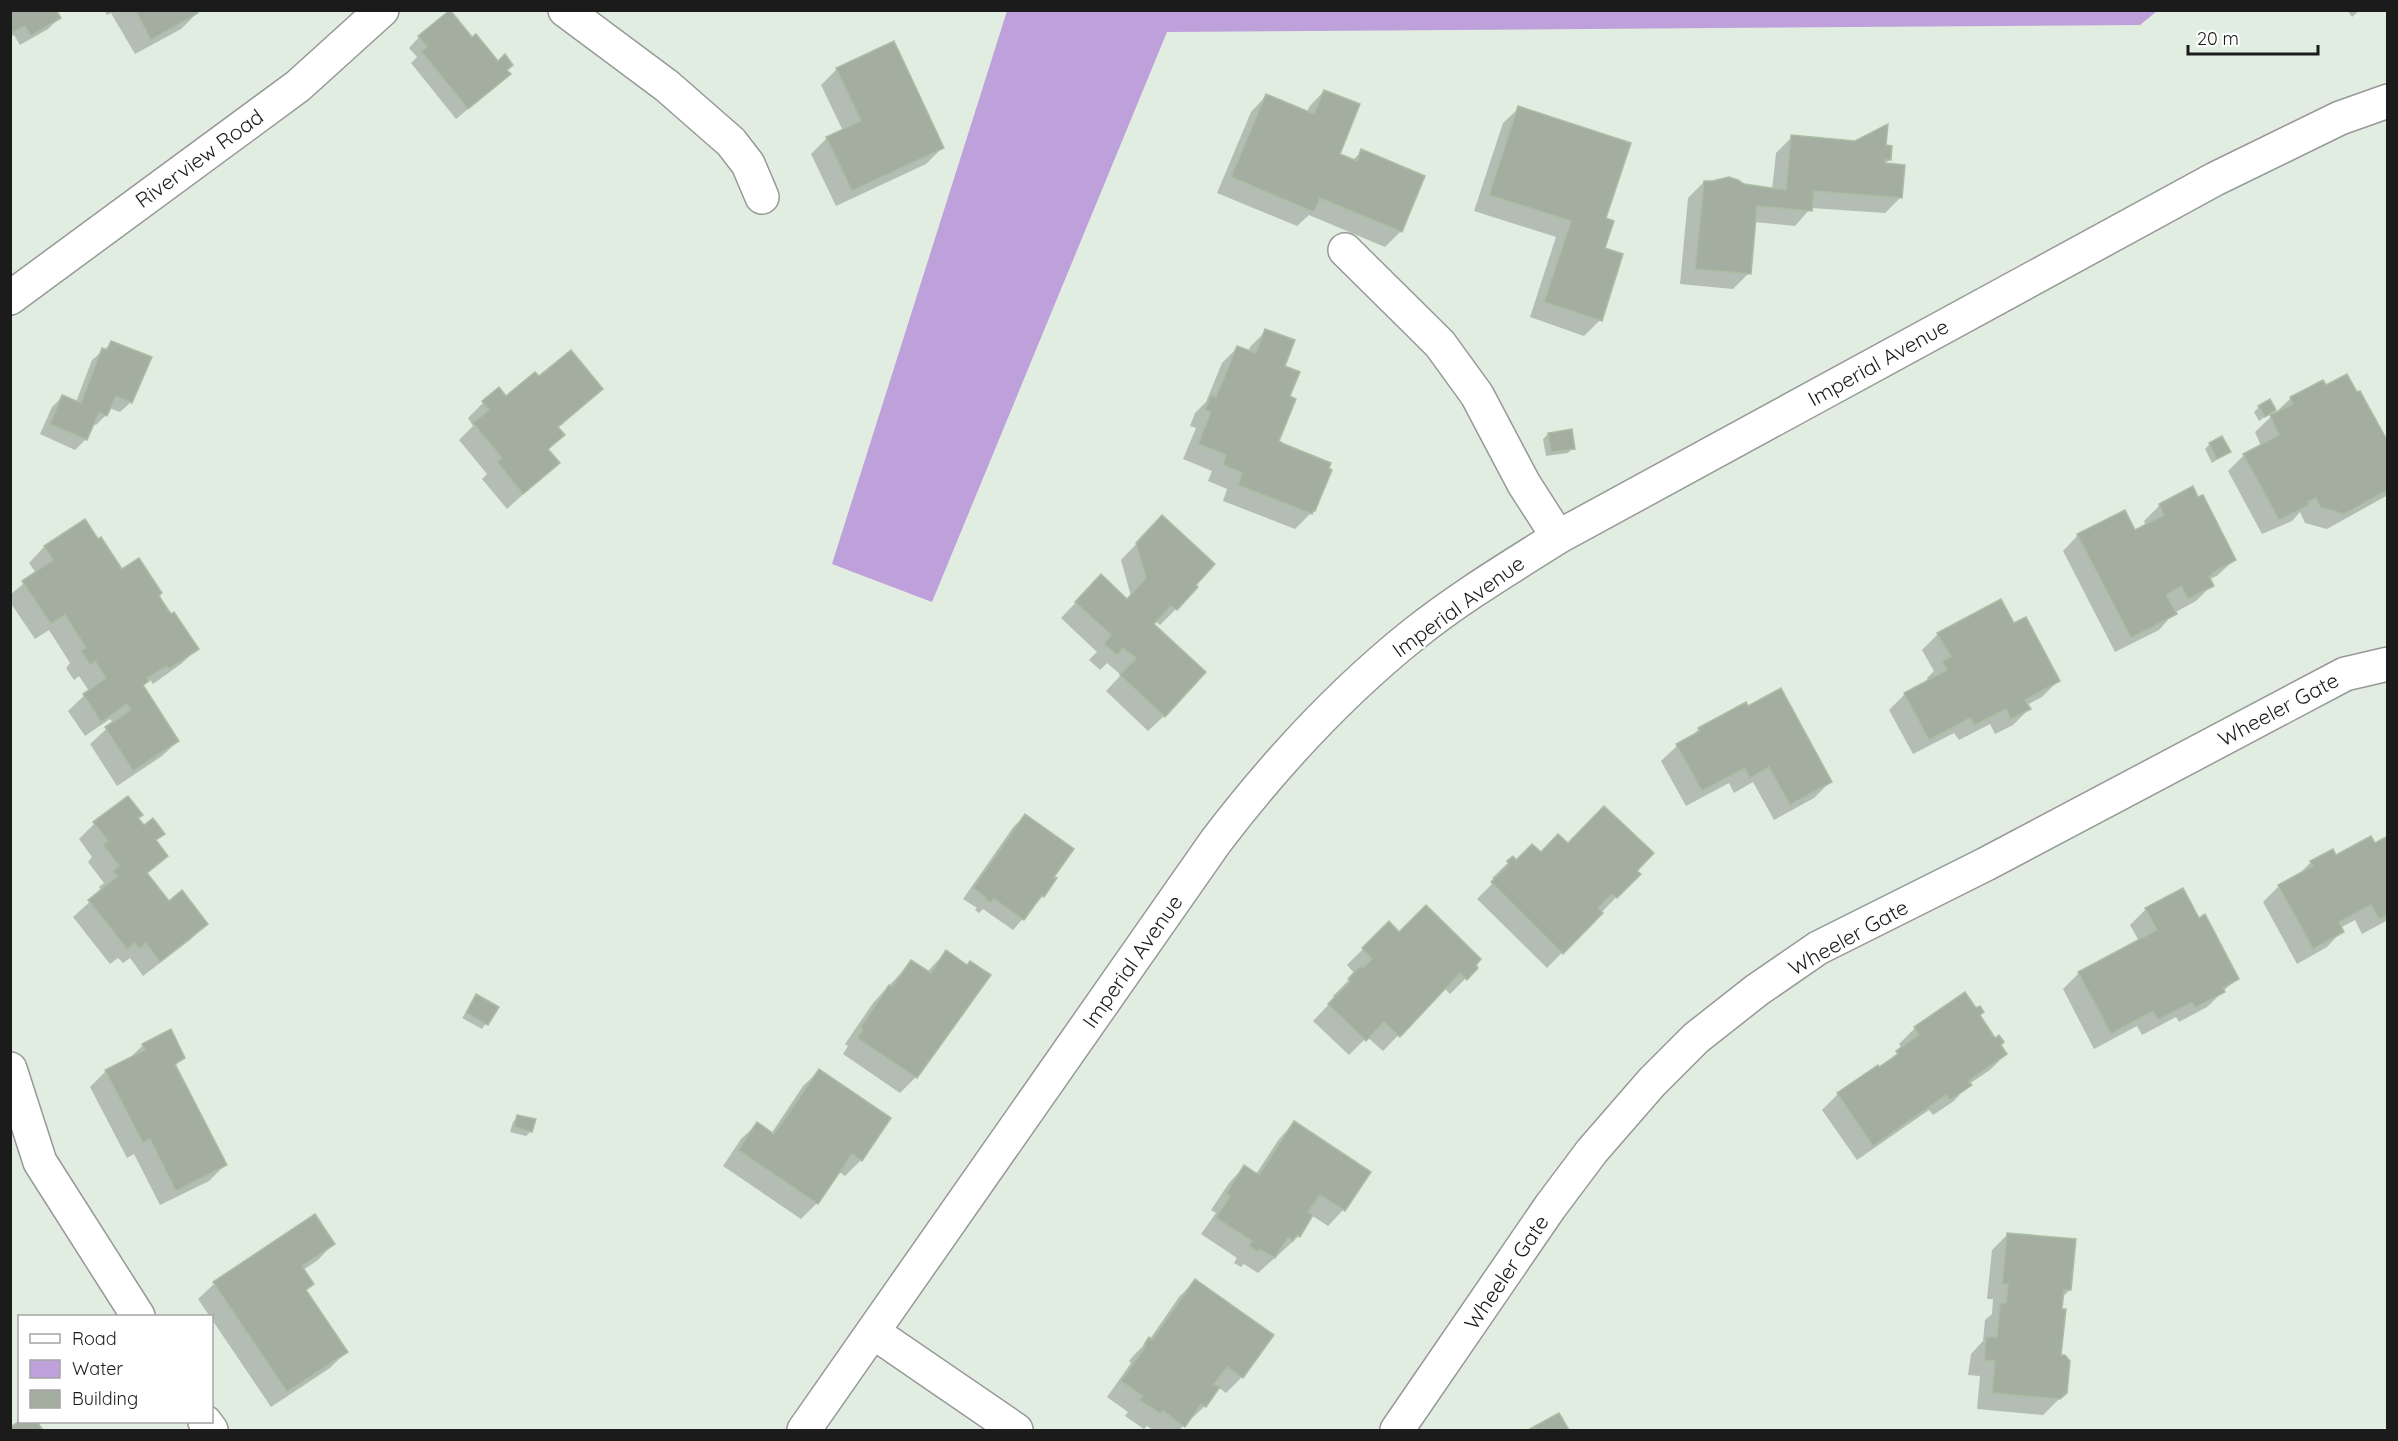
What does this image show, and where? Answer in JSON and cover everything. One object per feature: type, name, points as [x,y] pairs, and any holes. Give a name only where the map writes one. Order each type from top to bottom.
[{"type":"street","name":"Riverview Road","points":[[10,298],[298,86],[382,10]]},
{"type":"street","points":[[565,10],[667,86],[731,142],[748,164],[762,196]]},
{"type":"street","name":"Imperial Avenue","points":[[804,1431],[1216,841],[1270,771],[1343,698],[1416,633],[1478,587],[1558,537],[2214,179],[2340,118],[2388,101]]},
{"type":"street","points":[[1345,250],[1440,344],[1477,395],[1524,484],[1558,537]]},
{"type":"street","name":"Wheeler Gate","points":[[1397,1431],[1550,1207],[1592,1151],[1652,1082],[1681,1053],[1757,990],[1818,948],[1986,864],[2345,674],[2388,664]]},
{"type":"street","points":[[10,1069],[40,1162],[137,1315]]},
{"type":"street","points":[[873,1332],[1016,1431]]},
{"type":"water","points":[[1007,10],[2157,11],[2140,25],[1167,32],[932,602],[832,564]]},
{"type":"building","points":[[10,10],[56,10],[61,18],[31,36],[25,26],[10,34]]},
{"type":"building","points":[[135,10],[197,10],[198,13],[151,40]]},
{"type":"building","points":[[450,10],[472,37],[476,34],[498,61],[505,54],[513,65],[507,70],[511,74],[468,109],[421,51],[427,47],[418,36]]},
{"type":"building","points":[[894,41],[944,148],[852,191],[826,137],[861,121],[836,68]]},
{"type":"building","points":[[1324,90],[1360,104],[1340,154],[1357,161],[1361,149],[1425,176],[1402,232],[1320,198],[1314,212],[1231,177],[1266,94],[1314,114]]},
{"type":"building","points":[[1518,106],[1631,143],[1606,218],[1614,221],[1605,248],[1623,254],[1602,321],[1544,302],[1571,221],[1489,195]]},
{"type":"building","points":[[1888,124],[1886,145],[1892,146],[1891,160],[1885,160],[1885,163],[1905,165],[1902,198],[1814,191],[1812,211],[1757,206],[1751,274],[1695,269],[1704,181],[1729,177],[1744,184],[1786,190],[1791,135],[1855,141]]},
{"type":"building","points":[[1265,329],[1295,340],[1285,366],[1300,372],[1290,396],[1296,399],[1279,441],[1331,463],[1329,468],[1332,470],[1312,514],[1238,485],[1242,473],[1223,465],[1226,455],[1198,444],[1211,412],[1205,410],[1211,395],[1216,397],[1237,346],[1256,353]]},
{"type":"building","points":[[111,341],[152,357],[132,403],[116,396],[107,416],[99,412],[87,440],[50,424],[62,395],[81,403],[102,348],[107,350]]},
{"type":"building","points":[[571,350],[603,389],[558,427],[565,435],[548,449],[560,463],[523,494],[497,462],[502,458],[473,423],[489,410],[482,401],[499,387],[506,396],[535,372],[539,376]]},
{"type":"building","points":[[2347,374],[2357,392],[2360,391],[2388,442],[2388,490],[2344,514],[2320,507],[2316,498],[2308,502],[2309,505],[2279,520],[2243,454],[2279,435],[2270,415],[2293,404],[2290,397],[2323,380],[2326,385]]},
{"type":"building","points":[[2270,399],[2276,410],[2265,417],[2258,406]]},
{"type":"building","points":[[1572,429],[1575,449],[1551,452],[1548,433]]},
{"type":"building","points":[[2222,436],[2231,452],[2217,459],[2209,443]]},
{"type":"building","points":[[2193,486],[2198,497],[2203,495],[2236,560],[2209,576],[2214,586],[2188,599],[2181,586],[2166,595],[2177,614],[2131,638],[2077,534],[2125,510],[2135,530],[2164,515],[2159,504]]},
{"type":"building","points":[[1162,515],[1215,564],[1177,610],[1171,606],[1154,624],[1206,672],[1165,717],[1120,675],[1136,658],[1123,648],[1117,655],[1104,644],[1111,635],[1075,602],[1101,574],[1127,599],[1146,578],[1136,543]]},
{"type":"building","points":[[85,519],[98,539],[101,537],[122,569],[139,558],[162,593],[159,596],[171,614],[174,612],[199,649],[169,669],[167,666],[147,678],[149,681],[143,685],[179,741],[133,771],[105,727],[131,710],[127,704],[101,722],[83,694],[106,678],[95,661],[90,665],[81,651],[86,648],[65,615],[51,624],[22,581],[53,560],[44,546]]},
{"type":"building","points":[[2001,599],[2014,623],[2026,617],[2060,681],[2025,700],[2031,709],[2011,719],[2006,709],[1975,725],[1970,718],[1929,740],[1904,693],[1947,670],[1942,661],[1951,657],[1937,633]]},
{"type":"building","points":[[1781,688],[1832,782],[1790,805],[1769,767],[1750,778],[1745,768],[1702,791],[1676,744],[1700,731],[1698,728],[1746,702],[1748,706]]},
{"type":"building","points":[[128,796],[143,815],[138,818],[144,825],[153,818],[165,834],[156,840],[168,856],[147,873],[169,901],[182,890],[208,924],[160,962],[146,943],[139,949],[135,943],[127,949],[88,900],[118,876],[113,871],[119,866],[103,845],[108,841],[93,822]]},
{"type":"building","points":[[1604,806],[1654,853],[1637,871],[1641,874],[1617,898],[1612,894],[1598,908],[1603,913],[1563,954],[1491,882],[1509,864],[1507,861],[1513,856],[1516,860],[1532,844],[1541,852],[1558,834],[1568,843]]},
{"type":"building","points":[[1025,814],[1074,849],[1054,877],[1057,878],[1044,897],[1042,895],[1024,920],[994,899],[991,903],[984,899],[986,897],[973,888]]},
{"type":"building","points":[[2371,836],[2375,843],[2388,836],[2388,914],[2379,919],[2371,905],[2339,922],[2344,932],[2313,949],[2278,885],[2313,866],[2310,861],[2333,849],[2336,855]]},
{"type":"building","points":[[2183,888],[2199,918],[2205,914],[2239,979],[2223,988],[2225,992],[2195,1008],[2192,1002],[2158,1020],[2153,1011],[2111,1034],[2078,972],[2157,930],[2145,908]]},
{"type":"building","points":[[1426,905],[1481,959],[1476,965],[1478,968],[1467,980],[1460,973],[1400,1037],[1384,1022],[1366,1041],[1328,1004],[1350,981],[1348,979],[1359,967],[1364,967],[1372,959],[1362,948],[1389,921],[1399,932]]},
{"type":"building","points":[[946,950],[967,965],[970,961],[991,975],[917,1078],[857,1038],[863,1030],[860,1028],[889,985],[892,987],[911,960],[931,973]]},
{"type":"building","points":[[1965,992],[1976,1008],[1980,1006],[1984,1012],[1980,1015],[1995,1038],[1999,1035],[2004,1042],[2001,1045],[2007,1054],[1968,1081],[1972,1085],[1950,1100],[1946,1095],[1873,1146],[1837,1093],[1898,1054],[1896,1051],[1919,1035],[1914,1027]]},
{"type":"building","points":[[476,994],[499,1007],[488,1025],[466,1013]]},
{"type":"building","points":[[171,1029],[185,1058],[175,1064],[227,1165],[176,1191],[150,1139],[143,1143],[105,1070],[145,1050],[142,1044]]},
{"type":"building","points":[[819,1069],[891,1118],[862,1161],[852,1154],[818,1204],[738,1150],[757,1122],[774,1134]]},
{"type":"building","points":[[517,1115],[536,1119],[532,1132],[514,1127]]},
{"type":"building","points":[[1294,1121],[1371,1172],[1345,1211],[1320,1195],[1308,1212],[1313,1215],[1300,1237],[1297,1235],[1293,1241],[1288,1237],[1275,1258],[1260,1249],[1258,1252],[1249,1246],[1252,1241],[1216,1218],[1230,1196],[1226,1194],[1244,1165],[1259,1175]]},
{"type":"building","points":[[315,1214],[335,1244],[302,1266],[314,1284],[306,1290],[348,1352],[287,1392],[213,1282]]},
{"type":"building","points":[[2007,1233],[2076,1239],[2071,1290],[2064,1290],[2062,1309],[2066,1309],[2061,1355],[2065,1355],[2070,1361],[2067,1393],[2060,1399],[1992,1393],[1995,1361],[1984,1360],[1986,1337],[1997,1337],[2000,1303],[2006,1303],[2008,1284],[2002,1284]]},
{"type":"building","points":[[1195,1279],[1274,1335],[1243,1378],[1227,1367],[1214,1384],[1220,1387],[1206,1407],[1201,1404],[1185,1427],[1163,1411],[1161,1414],[1139,1400],[1143,1396],[1121,1381],[1146,1346],[1144,1345],[1149,1337],[1152,1340]]},
{"type":"building","points":[[1559,1413],[1569,1430],[1528,1430]]},
{"type":"building","points":[[18,1422],[38,1423],[43,1430],[10,1430],[10,1427]]}]
